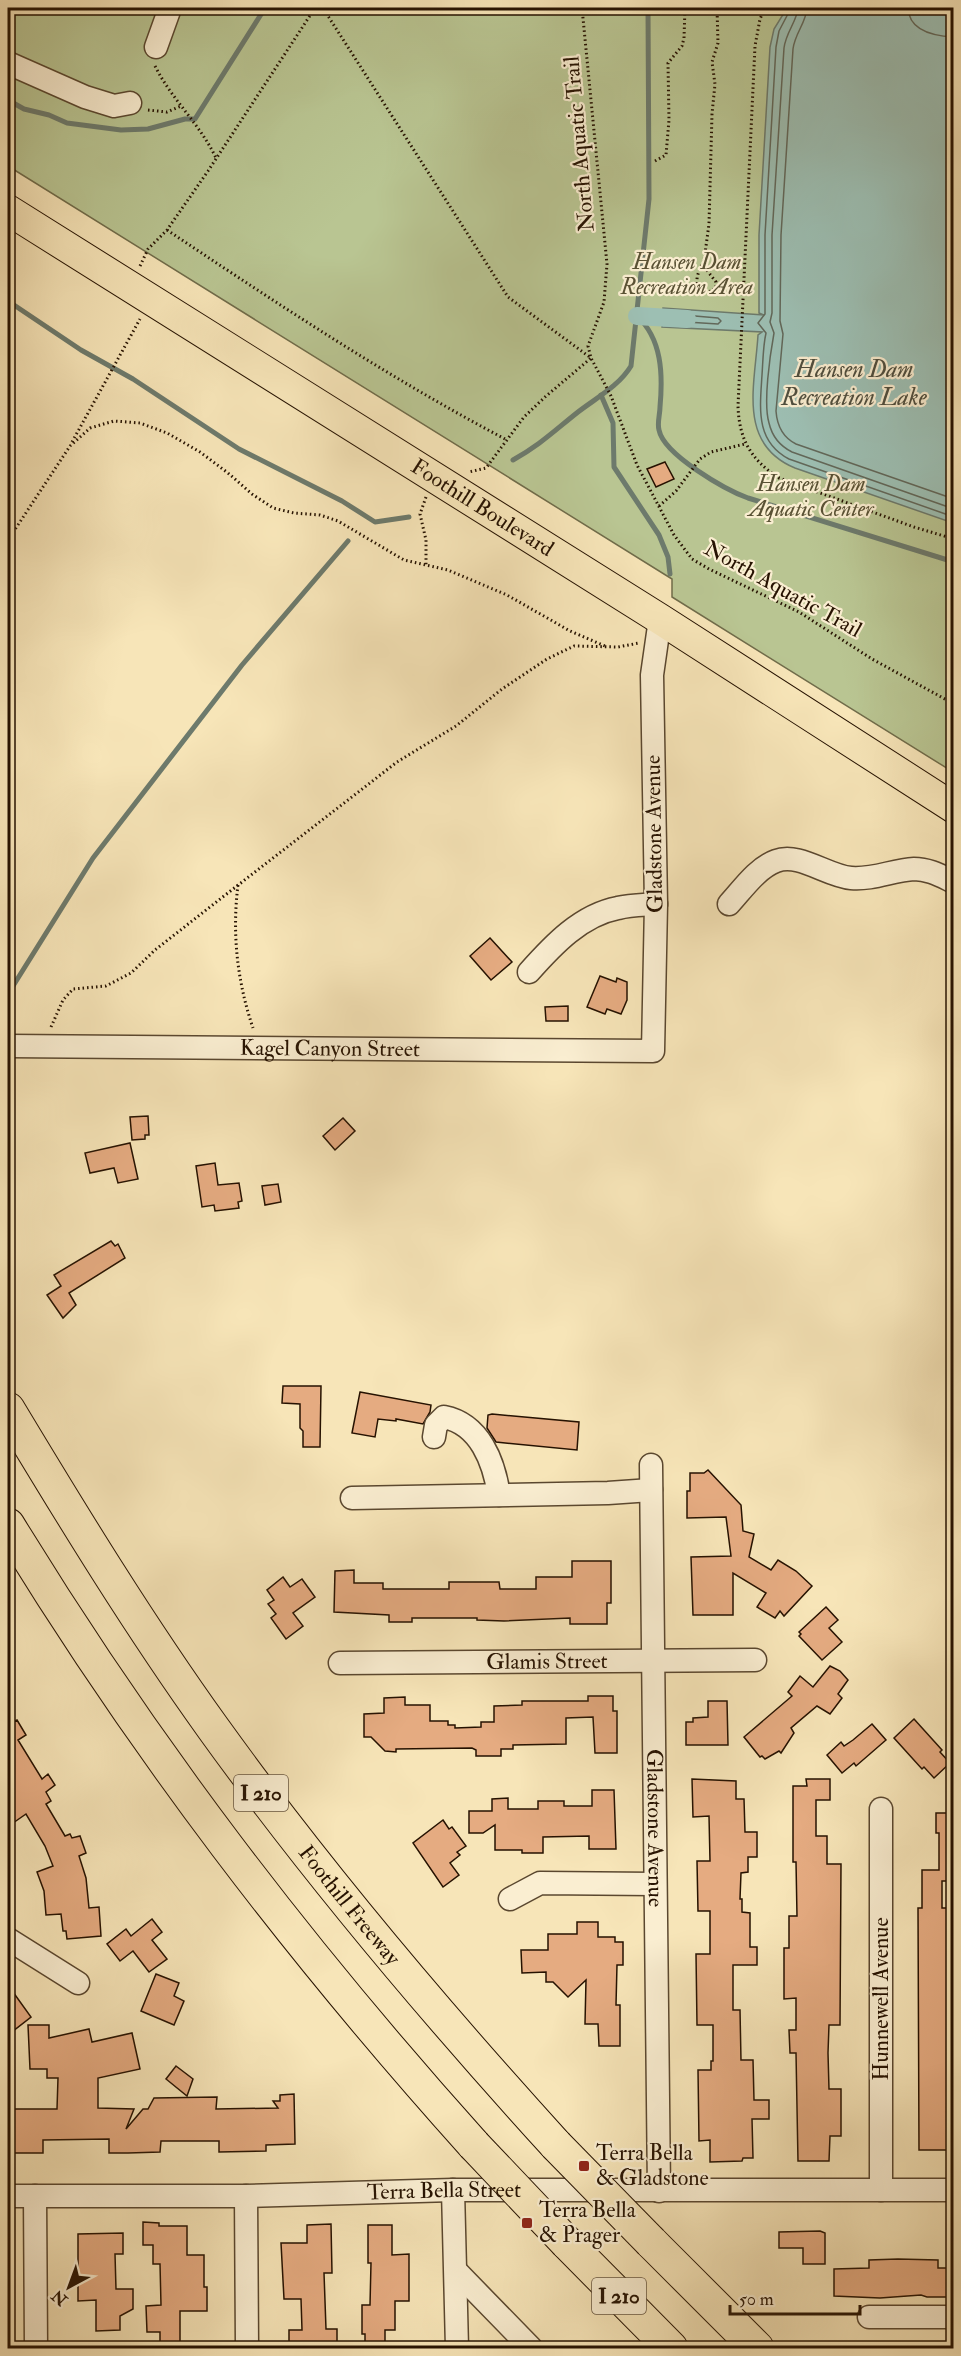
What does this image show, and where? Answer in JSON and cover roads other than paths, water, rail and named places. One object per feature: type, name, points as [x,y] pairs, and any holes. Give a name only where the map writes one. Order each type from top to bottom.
[{"type":"highway","name":"Foothill Freeway","points":[[8,1409],[127,1602],[212,1727],[314,1863],[459,2037],[556,2145],[757,2349]]},
{"type":"highway","name":"I 210","points":[[8,1525],[106,1680],[163,1762],[300,1942],[354,2008],[474,2145],[671,2349]]},
{"type":"main road","name":"Foothill Boulevard","points":[[8,210],[660,619],[954,808]]},
{"type":"street","points":[[156,47],[170,8]]},
{"type":"street","points":[[8,63],[85,97],[114,106],[130,103]]},
{"type":"street","name":"Gladstone Avenue","points":[[653,1051],[656,904],[652,675],[660,619]]},
{"type":"street","points":[[729,904],[760,870],[776,861],[788,859],[800,861],[833,876],[852,879],[873,878],[915,869],[933,872],[954,882]]},
{"type":"street","points":[[529,972],[559,939],[594,917],[617,908],[656,904]]},
{"type":"street","name":"Kagel Canyon Street","points":[[8,1046],[653,1051]]},
{"type":"street","points":[[435,1437],[436,1425],[444,1417],[458,1420],[485,1448],[495,1471],[499,1495]]},
{"type":"street","name":"Gladstone Avenue","points":[[651,1465],[659,2191]]},
{"type":"street","points":[[352,1498],[608,1493],[651,1490]]},
{"type":"street","name":"Glamis Street","points":[[340,1663],[755,1660]]},
{"type":"street","name":"Hunnewell Avenue","points":[[881,1809],[881,2190]]},
{"type":"street","points":[[510,1899],[540,1883],[655,1884]]},
{"type":"street","points":[[8,1939],[78,1983]]},
{"type":"street","points":[[453,2190],[457,2272],[457,2349]]},
{"type":"street","name":"Terra Bella Street","points":[[8,2196],[246,2196],[453,2190],[954,2190]]},
{"type":"street","points":[[35,2196],[36,2349]]},
{"type":"street","points":[[246,2196],[247,2349]]},
{"type":"street","points":[[457,2272],[531,2349]]},
{"type":"street","points":[[869,2317],[954,2317]]},
{"type":"water","name":"Hansen Dam Recreation Lake","points":[[787,8],[918,8],[953,15],[953,523],[795,468],[777,457],[764,444],[757,429],[753,393],[758,335],[762,332],[662,327],[663,308],[764,315],[759,313],[759,235],[770,47],[774,29]]},
{"type":"waterway","points":[[8,100],[24,109],[49,115],[67,123],[121,130],[148,129],[185,119],[195,119],[265,8]]},
{"type":"waterway","points":[[513,460],[607,391],[631,366],[649,199],[648,8]]},
{"type":"waterway","points":[[8,301],[81,350],[133,379],[239,449],[342,501],[375,522],[409,517]]},
{"type":"waterway","points":[[637,316],[652,335],[659,358],[661,370],[659,430],[663,440],[684,460],[711,480],[748,498],[954,562]]},
{"type":"waterway","points":[[637,316],[687,319]]},
{"type":"waterway","points":[[601,395],[613,423],[614,467],[659,535],[668,557],[670,574]]},
{"type":"waterway","points":[[8,994],[93,858],[242,665],[348,541]]},
{"type":"place","name":"Terra Bella & Gladstone","points":[[584,2166]]},
{"type":"place","name":"Terra Bella & Prager","points":[[527,2223]]},
{"type":"park label","name":"Hansen Dam Recreation Area","points":[[687,274]]},
{"type":"park label","name":"Hansen Dam Aquatic Center","points":[[811,496]]}]
